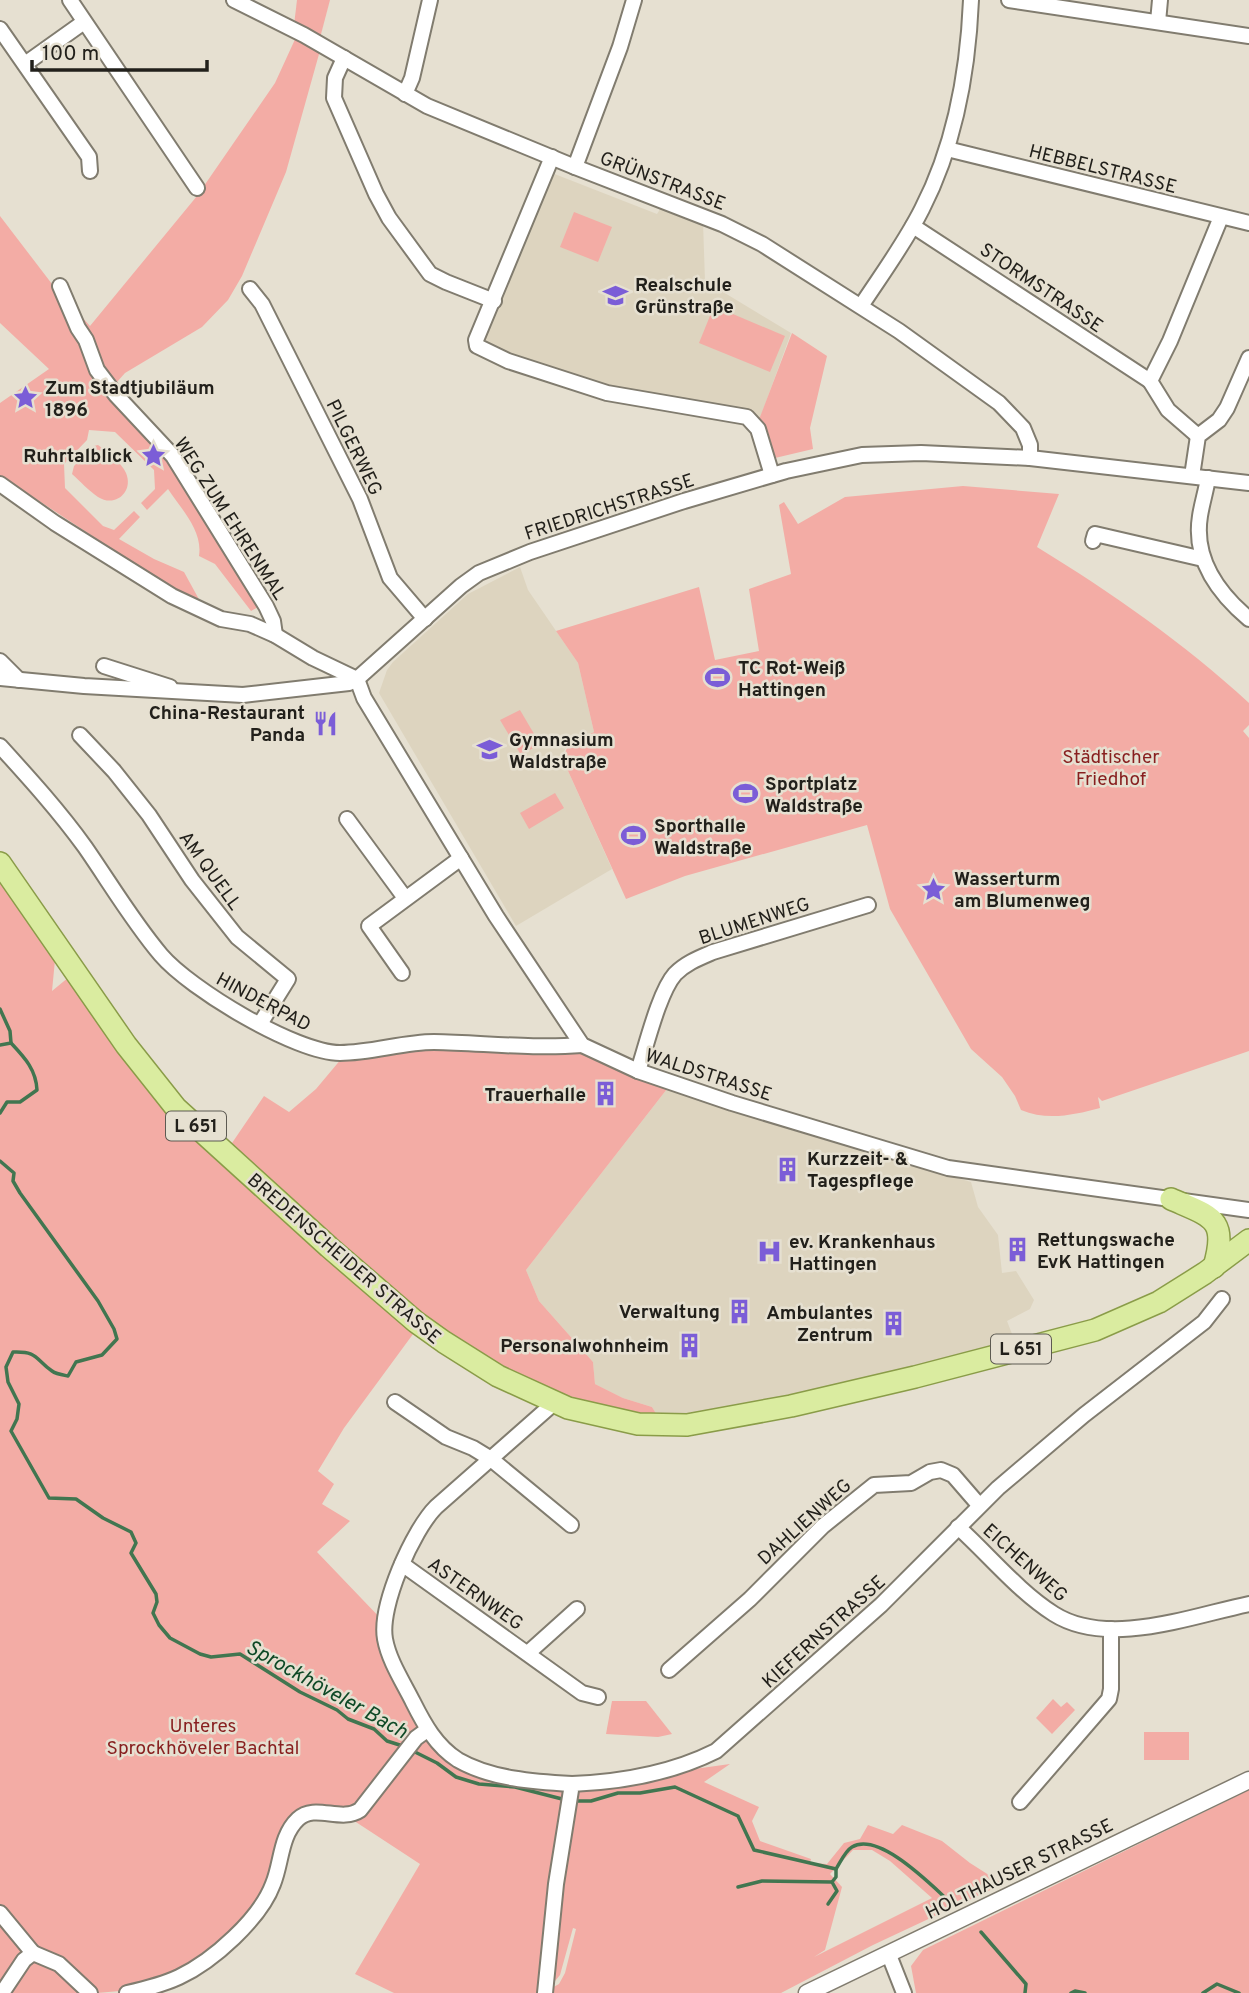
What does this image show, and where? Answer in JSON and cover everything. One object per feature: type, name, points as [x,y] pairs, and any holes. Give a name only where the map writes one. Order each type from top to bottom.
[{"type":"main road","name":"BREDENSCHEIDER STRASSE","points":[[0,863],[126,1045],[176,1108],[416,1322],[472,1361],[554,1403],[620,1421],[667,1426],[753,1414],[915,1377],[1094,1330],[1159,1302],[1214,1267],[1249,1240]]},
{"type":"main road","points":[[1171,1199],[1198,1211],[1215,1223],[1220,1238],[1214,1267]]},
{"type":"street","points":[[70,0],[197,188]]},
{"type":"street","name":"GRÜNSTRASSE","points":[[233,0],[304,35],[405,94],[447,114],[743,233],[861,306],[954,370],[1007,411],[1023,428],[1030,445],[1030,458]]},
{"type":"street","points":[[405,94],[412,78],[430,0]]},
{"type":"street","points":[[575,167],[621,47],[634,0]]},
{"type":"street","points":[[861,306],[913,226],[932,189],[947,149],[960,104],[971,0]]},
{"type":"street","points":[[1009,0],[1249,36]]},
{"type":"street","points":[[1158,22],[1160,0]]},
{"type":"street","points":[[25,64],[85,22]]},
{"type":"street","points":[[0,29],[89,157],[90,171]]},
{"type":"street","points":[[344,58],[335,78],[334,98],[389,218],[430,274],[494,302]]},
{"type":"street","name":"HEBBELSTRASSE","points":[[947,149],[1249,223]]},
{"type":"street","points":[[552,158],[476,345],[508,361],[607,393],[747,416],[758,429],[772,475]]},
{"type":"street","points":[[1198,436],[1168,410],[1150,381],[1222,217]]},
{"type":"street","name":"STORMSTRASSE","points":[[913,226],[1150,381]]},
{"type":"street","name":"WEG ZUM EHRENMAL","points":[[60,286],[97,370],[116,395],[173,456],[266,606],[273,621],[275,635]]},
{"type":"street","name":"PILGERWEG","points":[[250,289],[262,304],[360,499],[390,578],[425,619]]},
{"type":"street","points":[[1192,476],[1198,436],[1219,420],[1227,408],[1249,358]]},
{"type":"street","name":"FRIEDRICHSTRASSE","points":[[0,678],[243,695],[349,683],[357,679],[479,573],[530,552],[684,501],[772,475],[862,455],[921,453],[1030,458],[1249,484]]},
{"type":"street","points":[[1208,478],[1199,531],[1203,559],[1214,582],[1249,620]]},
{"type":"street","points":[[0,484],[55,523],[172,596],[221,619],[250,624],[275,635],[313,658],[357,679],[364,698],[496,916],[582,1045]]},
{"type":"street","points":[[1093,541],[1095,534],[1203,559]]},
{"type":"street","points":[[0,661],[19,680]]},
{"type":"street","points":[[104,666],[188,693]]},
{"type":"street","name":"AM QUELL","points":[[80,734],[149,815],[192,880],[237,937],[288,979],[260,1024]]},
{"type":"street","name":"HINDERPAD","points":[[0,746],[58,811],[162,957],[208,996],[260,1024],[300,1043],[338,1053],[430,1042],[554,1047],[582,1045]]},
{"type":"street","points":[[347,819],[405,898]]},
{"type":"street","points":[[402,972],[369,926],[461,858]]},
{"type":"street","name":"BLUMENWEG","points":[[638,1071],[663,996],[673,976],[690,962],[713,952],[868,905]]},
{"type":"street","name":"WALDSTRASSE","points":[[582,1045],[638,1071],[755,1111],[948,1168],[1249,1210]]},
{"type":"street","name":"KIEFERNSTRASSE","points":[[554,1403],[430,1513],[410,1545],[402,1564],[387,1612],[385,1639],[421,1734],[468,1765],[571,1796],[690,1764],[716,1751],[881,1605],[979,1505],[1076,1421],[1204,1322],[1222,1299]]},
{"type":"street","points":[[395,1402],[442,1435],[474,1448],[491,1459],[571,1525]]},
{"type":"street","name":"DAHLIENWEG","points":[[669,1670],[750,1599],[823,1526],[874,1485],[911,1483],[941,1469],[953,1475],[979,1505]]},
{"type":"street","name":"EICHENWEG","points":[[958,1527],[1031,1597],[1052,1613],[1075,1624],[1096,1629],[1141,1627],[1249,1604]]},
{"type":"street","name":"ASTERNWEG","points":[[402,1564],[582,1693],[598,1697]]},
{"type":"street","name":"ASTERNWEG","points":[[528,1653],[576,1609]]},
{"type":"street","points":[[1020,1802],[1109,1699],[1111,1629]]},
{"type":"street","points":[[127,1993],[174,1979],[213,1955],[241,1930],[268,1896],[276,1878],[284,1841],[300,1818],[313,1813],[354,1815],[421,1734]]},
{"type":"street","name":"HOLTHAUSER STRASSE","points":[[807,1993],[1249,1780]]},
{"type":"street","points":[[545,1993],[556,1884],[571,1796]]},
{"type":"street","points":[[0,1913],[33,1953],[59,1964],[90,1993]]},
{"type":"street","points":[[2,1993],[24,1960],[33,1953]]},
{"type":"street","points":[[889,1955],[904,1993]]},
{"type":"shaded area","name":"Realschule Grünstraße","points":[[552,173],[657,214],[662,206],[703,222],[705,281],[791,333],[759,421],[607,389],[481,344]]},
{"type":"shaded area","name":"Gymnasium Waldstraße","points":[[520,567],[528,590],[578,663],[594,732],[567,746],[563,753],[564,762],[612,869],[516,926],[379,693],[387,670],[393,662],[468,594]]},
{"type":"shaded area","name":"ev. Krankenhaus Hattingen","points":[[667,1089],[798,1132],[971,1182],[978,1207],[998,1235],[1002,1273],[1016,1271],[1034,1300],[1030,1309],[1007,1321],[1012,1334],[1012,1344],[810,1395],[660,1420],[652,1407],[623,1398],[595,1384],[593,1362],[539,1301],[526,1270]]},
{"type":"green space","points":[[297,0],[330,0],[320,38],[294,25]]},
{"type":"green space","points":[[297,35],[321,47],[286,172],[242,276],[228,300],[202,327],[125,373],[109,391],[167,452],[262,605],[251,611],[215,564],[199,556],[195,529],[168,489],[147,510],[141,503],[155,489],[154,470],[115,432],[89,430],[87,440],[64,464],[65,488],[103,526],[114,530],[134,511],[140,517],[119,539],[184,572],[201,603],[174,590],[9,481],[0,478],[0,403],[49,369],[0,323],[0,216],[52,284],[90,326],[197,196],[275,83]]},
{"type":"green space","points":[[574,212],[612,227],[598,262],[560,247]]},
{"type":"green space","points":[[714,306],[785,336],[770,372],[699,343]]},
{"type":"green space","points":[[792,333],[827,356],[810,428],[813,449],[775,458],[758,418]]},
{"type":"green space","points":[[98,445],[124,469],[128,480],[125,492],[111,501],[98,497],[72,474],[74,466]]},
{"type":"green space","name":"Städtischer Friedhof","points":[[963,486],[1059,494],[1037,547],[1147,620],[1249,703],[1249,725],[1243,731],[1249,738],[1249,1051],[1102,1101],[1098,1097],[1100,1108],[1070,1115],[1041,1115],[1021,1110],[1002,1077],[971,1049],[890,909],[867,825],[685,876],[626,899],[564,762],[569,746],[594,732],[578,663],[556,631],[699,587],[715,660],[759,651],[749,589],[791,574],[779,505],[784,502],[798,524],[845,497]]},
{"type":"green space","points":[[520,710],[540,744],[521,755],[500,720]]},
{"type":"green space","points":[[555,793],[564,808],[529,829],[520,813]]},
{"type":"green space","name":"Unteres Sprockhöveler Bachtal","points":[[0,873],[55,960],[52,991],[69,977],[119,1048],[416,1330],[344,1428],[318,1471],[334,1484],[322,1504],[350,1521],[317,1552],[384,1622],[425,1735],[435,1745],[509,1778],[644,1776],[730,1764],[704,1782],[759,1807],[752,1821],[760,1841],[811,1859],[810,1863],[827,1864],[844,1843],[860,1839],[868,1825],[893,1834],[902,1825],[942,1841],[1003,1884],[873,1945],[781,1993],[548,1993],[548,1990],[559,1984],[565,1973],[576,1929],[573,1928],[560,1975],[539,1993],[394,1993],[355,1974],[420,1864],[336,1809],[303,1815],[262,1902],[194,1967],[131,1990],[97,1993],[36,1949],[0,1907]],"holes":[[[853,1850],[872,1850],[890,1861],[932,1898],[814,1957],[825,1950],[842,1887],[830,1874]]]},
{"type":"green space","points":[[429,1045],[573,1049],[667,1089],[526,1270],[539,1301],[593,1362],[595,1384],[623,1398],[652,1407],[660,1420],[639,1420],[526,1384],[430,1323],[280,1194],[232,1143],[264,1096],[289,1112],[316,1089],[342,1058]]},
{"type":"green space","points":[[1053,1699],[1061,1707],[1067,1702],[1075,1710],[1052,1734],[1036,1718]]},
{"type":"green space","points":[[612,1701],[646,1701],[672,1734],[658,1737],[606,1734]]},
{"type":"green space","points":[[1144,1732],[1189,1732],[1189,1760],[1144,1760]]},
{"type":"green space","points":[[1249,1790],[1249,1993],[916,1993],[911,1966],[923,1950]]},
{"type":"green space","points":[[0,1917],[26,1951],[0,1988]]},
{"type":"green space","points":[[39,1957],[88,1993],[5,1993],[26,1962]]},
{"type":"waterway","points":[[0,1009],[10,1031],[11,1043]]},
{"type":"waterway","name":"Sprockhöveler Bach","points":[[0,1045],[11,1043],[25,1058],[32,1070],[37,1090],[20,1102],[7,1102],[0,1113]]},
{"type":"waterway","name":"Sprockhöveler Bach","points":[[0,1161],[14,1173],[13,1181],[20,1193],[98,1301],[117,1339],[102,1355],[76,1362],[68,1376],[54,1372],[27,1353],[13,1352],[6,1367],[8,1382],[19,1404],[17,1419],[11,1431],[49,1498],[76,1499],[103,1518],[131,1532],[136,1543],[131,1553],[156,1594],[157,1602],[153,1613],[170,1638],[211,1657],[240,1654],[348,1719],[374,1729],[387,1741],[406,1747]]},
{"type":"waterway","name":"Sprockhöveler Bach","points":[[413,1751],[437,1763],[456,1777],[479,1784],[515,1787],[566,1800]]},
{"type":"waterway","name":"Sprockhöveler Bach","points":[[574,1801],[591,1801],[618,1793],[640,1793],[675,1787],[738,1816],[754,1850],[836,1869],[852,1847],[863,1844],[876,1846],[904,1862],[950,1902]]},
{"type":"waterway","points":[[828,1904],[837,1891],[832,1882],[836,1877],[836,1869]]},
{"type":"waterway","points":[[738,1887],[762,1881],[832,1882]]},
{"type":"waterway","name":"Sprockhöveler Bach","points":[[981,1932],[1026,1984],[1025,1993]]},
{"type":"waterway","name":"Sprockhöveler Bach","points":[[1203,1993],[1217,1984],[1239,1993]]},
{"type":"waterway","name":"Sprockhöveler Bach","points":[[1071,1993],[1085,1993]]},
{"type":"place","name":"Realschule Grünstraße","points":[[615,295]]},
{"type":"place","name":"Zum Stadtjubiläum 1896","points":[[25,398]]},
{"type":"place","name":"Ruhrtalblick","points":[[153,455]]},
{"type":"place","name":"TC Rot-Weiß Hattingen","points":[[718,678]]},
{"type":"place","name":"China-Restaurant Panda","points":[[325,723]]},
{"type":"place","name":"Gymnasium Waldstraße","points":[[489,750]]},
{"type":"place","name":"Sportplatz Waldstraße","points":[[745,794]]},
{"type":"place","name":"Sporthalle Waldstraße","points":[[634,836]]},
{"type":"place","name":"Wasserturm am Blumenweg","points":[[934,889]]},
{"type":"place","name":"Trauerhalle","points":[[606,1094]]},
{"type":"place","name":"Kurzzeit- & Tagespflege","points":[[787,1169]]},
{"type":"place","name":"Rettungswache EvK Hattingen","points":[[1017,1250]]},
{"type":"place","name":"ev. Krankenhaus Hattingen","points":[[769,1252]]},
{"type":"place","name":"Verwaltung","points":[[740,1311]]},
{"type":"place","name":"Ambulantes Zentrum","points":[[893,1323]]},
{"type":"place","name":"Personalwohnheim","points":[[689,1345]]}]
